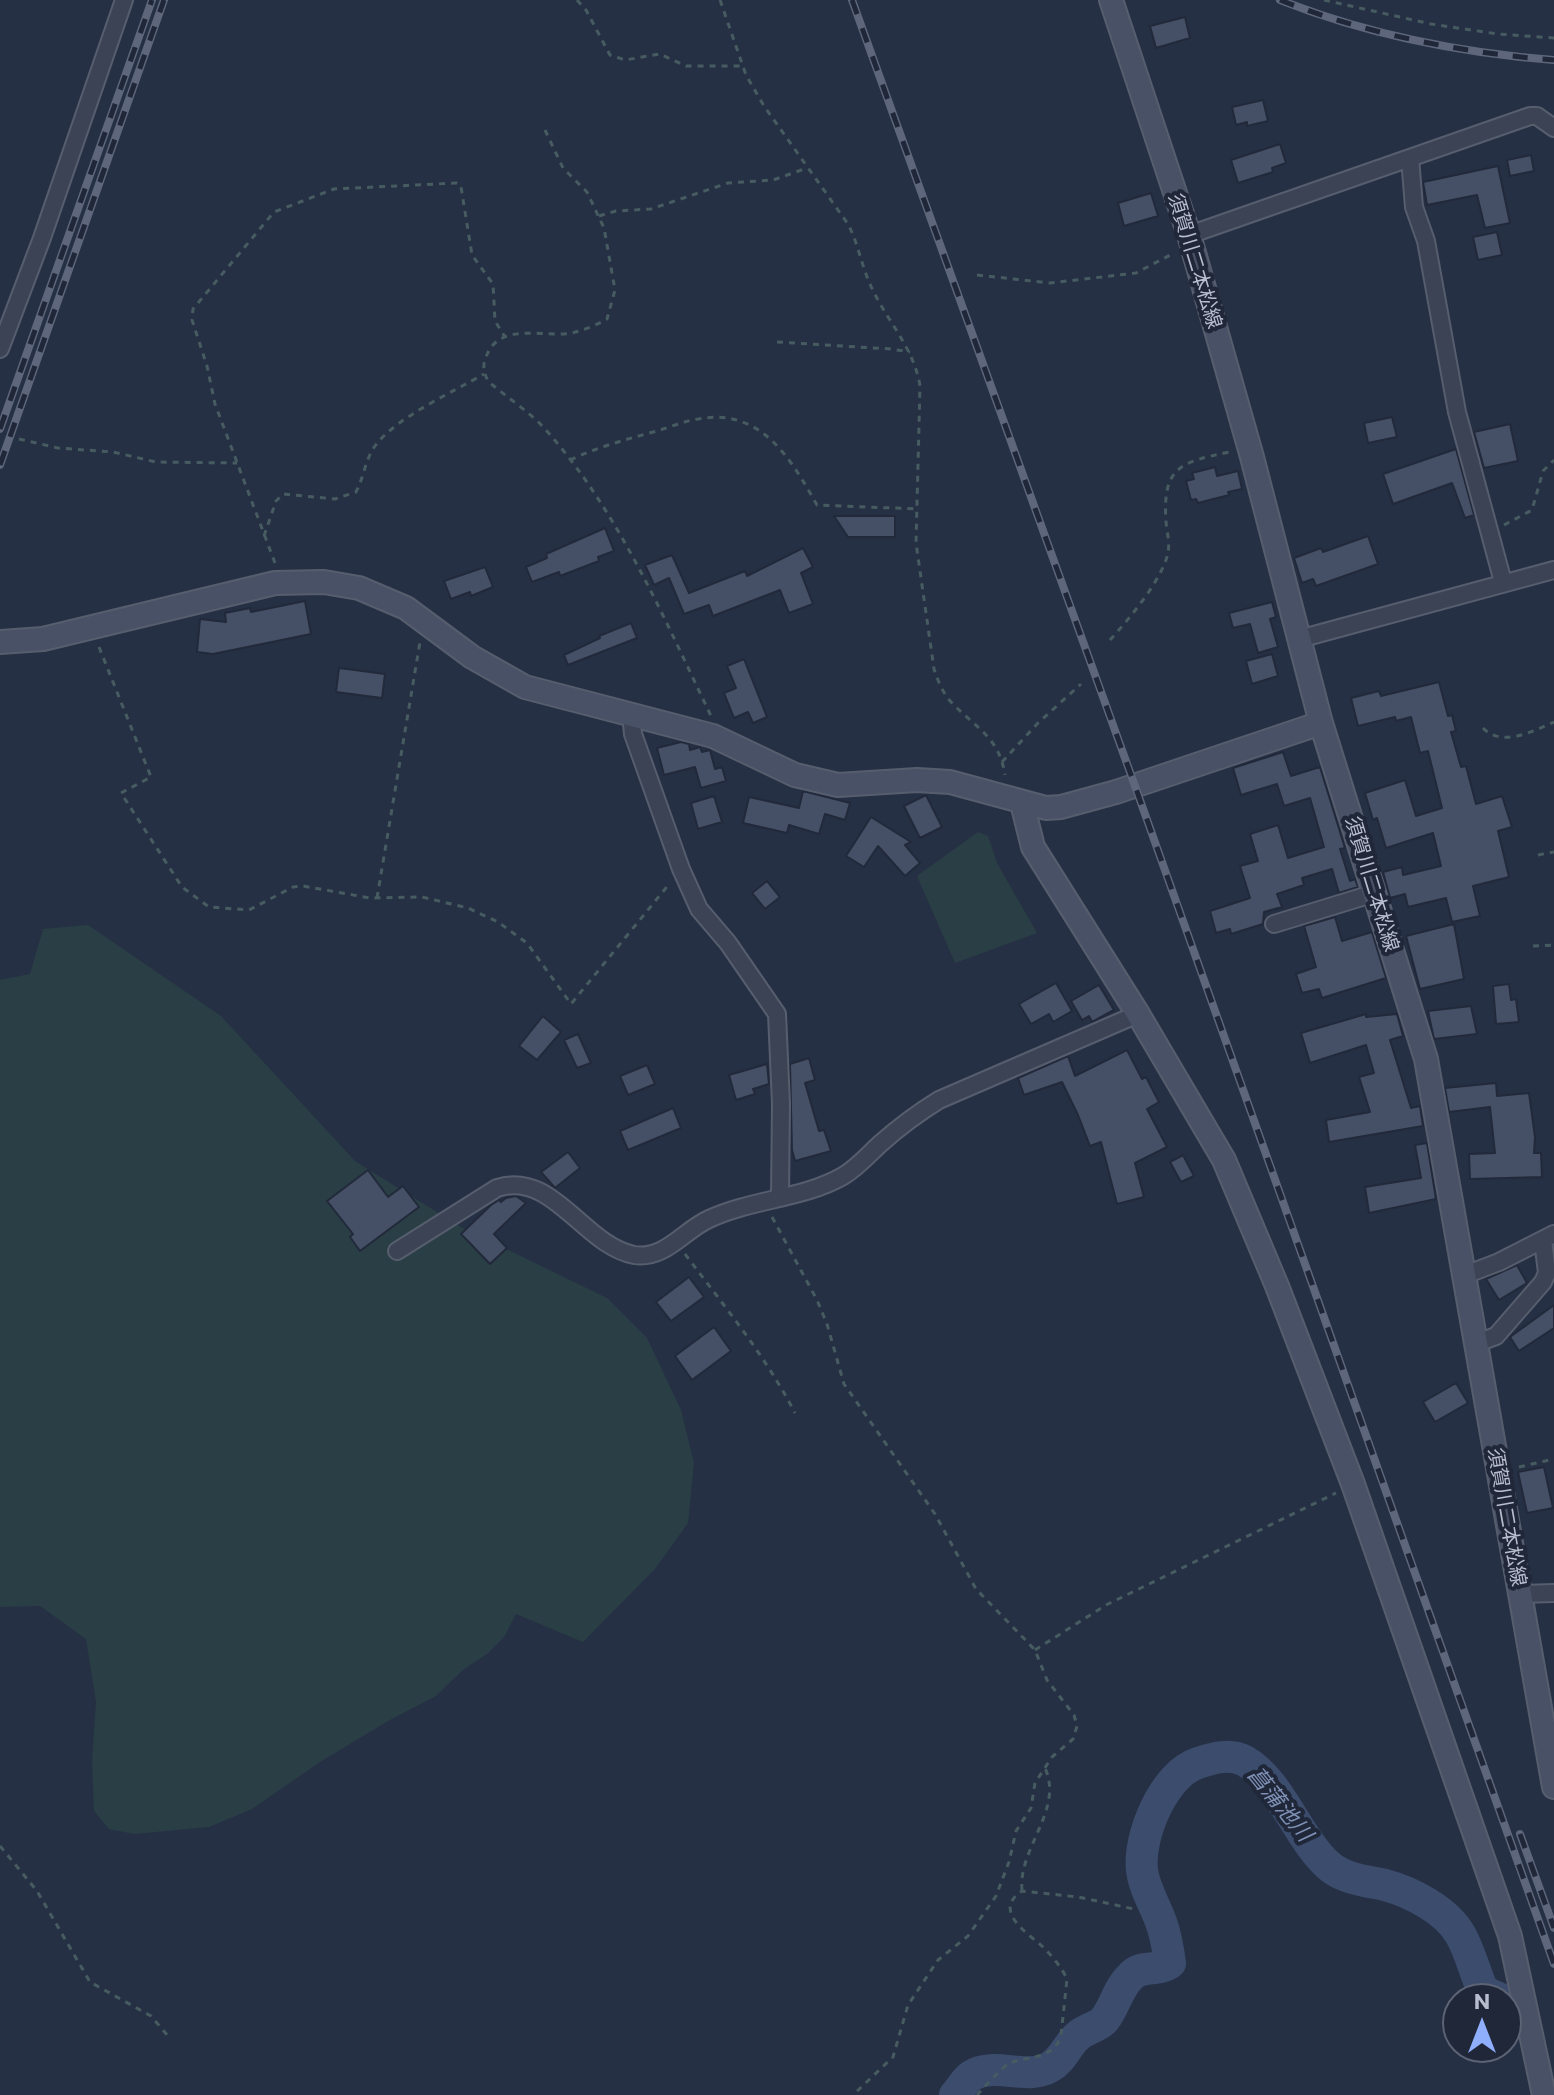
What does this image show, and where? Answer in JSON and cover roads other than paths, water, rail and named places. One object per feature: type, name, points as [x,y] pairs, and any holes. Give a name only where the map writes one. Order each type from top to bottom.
[{"type":"street","points":[[0,349],[42,238],[124,0]]},
{"type":"street","name":"須賀川二本松線","points":[[1111,0],[1190,240],[1249,448],[1321,723],[1426,1059],[1554,1787]]},
{"type":"street","points":[[1190,240],[1530,116],[1537,116],[1554,128]]},
{"type":"street","points":[[1410,158],[1414,207],[1426,241],[1451,383],[1503,582]]},
{"type":"street","points":[[1299,639],[1554,570]]},
{"type":"street","points":[[0,642],[43,639],[282,582],[324,582],[359,588],[406,608],[472,657],[525,687],[631,713],[717,739],[795,775],[838,785],[917,780],[950,782],[1046,808],[1116,792],[1321,723]]},
{"type":"street","points":[[631,713],[633,734],[699,909],[728,943],[777,1014],[781,1104],[780,1196]]},
{"type":"street","points":[[1015,801],[1033,847],[1138,1014],[1224,1160],[1277,1286],[1353,1484],[1510,1936],[1544,2095]]},
{"type":"street","points":[[1274,924],[1375,893]]},
{"type":"street","points":[[397,1251],[497,1188],[511,1183],[524,1184],[548,1196],[601,1240],[623,1252],[638,1256],[660,1252],[704,1221],[731,1209],[844,1176],[910,1118],[939,1100],[1138,1014]]},
{"type":"street","points":[[1465,1275],[1548,1237],[1547,1273],[1543,1282],[1496,1336],[1477,1343]]},
{"type":"street","points":[[1521,1594],[1554,1593]]},
{"type":"waterway","name":"菖蒲池川","points":[[955,2095],[969,2078],[980,2072],[1031,2072],[1050,2067],[1079,2035],[1105,2019],[1123,1986],[1135,1972],[1170,1963],[1163,1927],[1143,1877],[1144,1840],[1156,1808],[1174,1780],[1186,1769],[1216,1758],[1239,1759],[1257,1770],[1268,1781],[1317,1854],[1334,1870],[1355,1879],[1406,1892],[1446,1917],[1464,1941],[1480,1983]]},
{"type":"railway","points":[[0,429],[152,0]]},
{"type":"railway","points":[[0,465],[164,0]]},
{"type":"railway","points":[[852,0],[1554,1964]]},
{"type":"railway","points":[[1280,0],[1346,23],[1415,40],[1554,60]]},
{"type":"railway","points":[[1520,1834],[1554,1928]]}]
